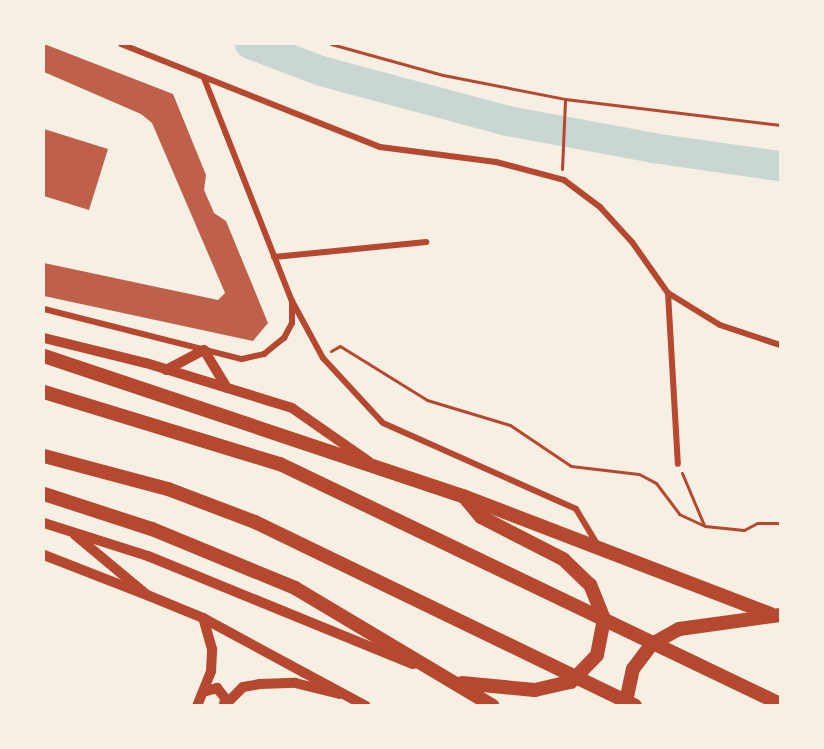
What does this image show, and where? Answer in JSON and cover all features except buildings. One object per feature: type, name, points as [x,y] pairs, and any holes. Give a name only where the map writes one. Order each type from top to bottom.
[{"type":"highway","points":[[44,356],[463,496],[777,614]]},
{"type":"highway","points":[[44,392],[280,464],[780,704]]},
{"type":"highway","points":[[44,456],[168,489],[255,522],[635,705]]},
{"type":"highway","points":[[44,494],[152,529],[295,588],[460,683],[493,705]]},
{"type":"highway","points":[[460,683],[535,690],[571,682],[597,655],[604,619],[590,585],[563,559],[481,517],[463,496]]},
{"type":"highway","points":[[625,705],[633,669],[652,644],[679,628],[777,614]]},
{"type":"main road","points":[[44,338],[166,370],[292,408],[378,468]]},
{"type":"main road","points":[[166,370],[204,350],[227,388]]},
{"type":"main road","points":[[44,525],[148,556],[460,683]]},
{"type":"main road","points":[[69,531],[147,595]]},
{"type":"main road","points":[[44,555],[203,618],[366,705]]},
{"type":"main road","points":[[197,705],[211,671],[212,649],[203,618]]},
{"type":"main road","points":[[224,705],[243,687],[260,684],[295,682],[352,697]]},
{"type":"main road","points":[[203,692],[217,688],[225,698],[224,705]]},
{"type":"street","points":[[121,44],[380,147],[495,162],[564,180],[600,207],[632,243],[668,293],[720,325],[780,345]]},
{"type":"street","points":[[204,78],[292,301],[322,357],[383,423],[576,509],[598,545]]},
{"type":"street","points":[[274,257],[426,242]]},
{"type":"street","points":[[668,293],[678,464]]},
{"type":"street","points":[[44,309],[242,359],[264,354],[284,338],[292,323],[292,301]]},
{"type":"path","points":[[332,44],[442,75],[565,99],[780,125]]},
{"type":"path","points":[[561,156],[565,99]]},
{"type":"path","points":[[322,357],[339,346],[427,400],[510,425],[571,466],[639,474],[656,483],[678,514],[705,526],[744,530],[757,523],[780,522]]},
{"type":"path","points":[[678,464],[705,526]]},
{"type":"waterway","points":[[250,44],[321,71],[508,121],[653,148],[780,166]]}]
